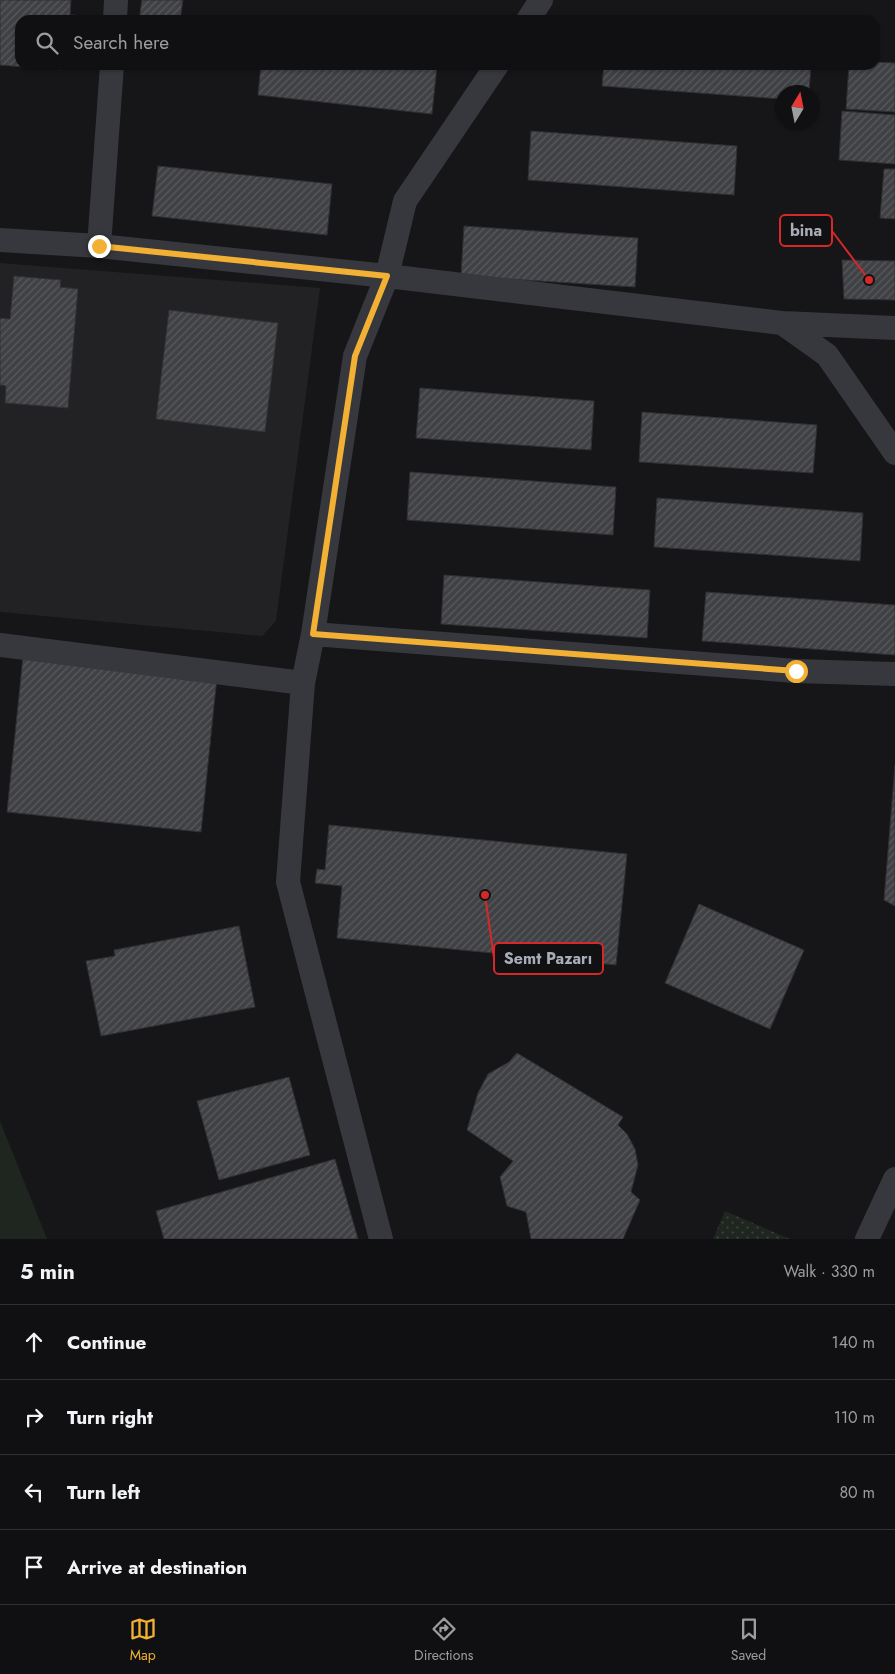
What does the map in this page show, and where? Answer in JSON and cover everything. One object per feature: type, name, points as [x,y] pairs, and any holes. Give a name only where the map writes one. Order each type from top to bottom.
[{"type":"street","points":[[115,15],[116,0]]},
{"type":"street","points":[[531,15],[541,0]]},
{"type":"street","points":[[99,246],[112,70]]},
{"type":"street","points":[[381,1239],[288,882],[303,684],[313,634],[355,356],[387,276],[405,200],[494,70]]},
{"type":"street","points":[[0,240],[99,246],[387,276],[782,324],[895,328]]},
{"type":"street","points":[[782,324],[827,355],[888,423],[895,453]]},
{"type":"street","points":[[313,634],[786,670],[895,674]]},
{"type":"street","points":[[0,645],[303,684]]},
{"type":"street","points":[[867,1239],[895,1179]]},
{"type":"shaded area","points":[[0,263],[320,288],[276,621],[262,636],[0,612]]},
{"type":"shaded area","points":[[0,1121],[47,1239],[0,1239]]},
{"type":"shaded area","points":[[725,1211],[790,1239],[713,1239]]},
{"type":"building","points":[[0,0],[71,0],[70,15],[15,15],[15,66],[0,65]]},
{"type":"building","points":[[142,0],[183,0],[181,15],[140,15]]},
{"type":"building","points":[[880,62],[895,63],[895,112],[846,109],[849,70],[880,70]]},
{"type":"building","points":[[260,70],[436,70],[432,114],[258,95]]},
{"type":"building","points":[[604,70],[811,70],[810,85],[775,85],[775,98],[602,86]]},
{"type":"building","points":[[842,111],[895,115],[895,164],[839,160]]},
{"type":"building","points":[[531,131],[737,146],[734,195],[528,180]]},
{"type":"building","points":[[158,166],[332,184],[327,235],[152,216]]},
{"type":"building","points":[[884,169],[895,169],[895,219],[880,218]]},
{"type":"building","points":[[464,226],[638,238],[635,287],[461,276]]},
{"type":"building","points":[[842,260],[895,261],[895,300],[844,299]]},
{"type":"building","points":[[14,276],[61,280],[60,287],[78,289],[68,408],[5,403],[6,386],[0,385],[0,318],[10,319]]},
{"type":"building","points":[[169,310],[278,323],[265,432],[156,419]]},
{"type":"building","points":[[420,388],[594,401],[591,450],[416,438]]},
{"type":"building","points":[[642,412],[817,425],[813,473],[639,462]]},
{"type":"building","points":[[410,472],[616,487],[613,535],[407,520]]},
{"type":"building","points":[[657,498],[863,513],[860,561],[654,547]]},
{"type":"building","points":[[444,575],[650,590],[647,638],[441,624]]},
{"type":"building","points":[[706,592],[895,605],[895,655],[702,641]]},
{"type":"building","points":[[23,657],[217,677],[201,832],[7,812]]},
{"type":"building","points":[[895,765],[895,906],[884,900]]},
{"type":"building","points":[[329,825],[627,854],[616,965],[337,938],[342,886],[315,883],[317,869],[325,870]]},
{"type":"building","points":[[699,904],[804,950],[770,1029],[665,983]]},
{"type":"building","points":[[239,926],[255,1007],[101,1036],[86,961],[115,956],[114,950]]},
{"type":"building","points":[[517,1053],[623,1117],[618,1125],[627,1134],[635,1149],[638,1165],[631,1192],[640,1200],[623,1239],[531,1239],[526,1212],[507,1206],[500,1177],[513,1161],[467,1130],[478,1093],[488,1074],[509,1062]]},
{"type":"building","points":[[289,1077],[310,1155],[219,1180],[197,1101]]},
{"type":"building","points":[[335,1159],[358,1239],[164,1239],[156,1211]]},
{"type":"place","name":"bina","points":[[869,280]]},
{"type":"place","name":"Semt Pazarı","points":[[485,895]]},
{"type":"route","points":[[99,246],[387,276],[355,356],[313,634],[796,671]]}]
